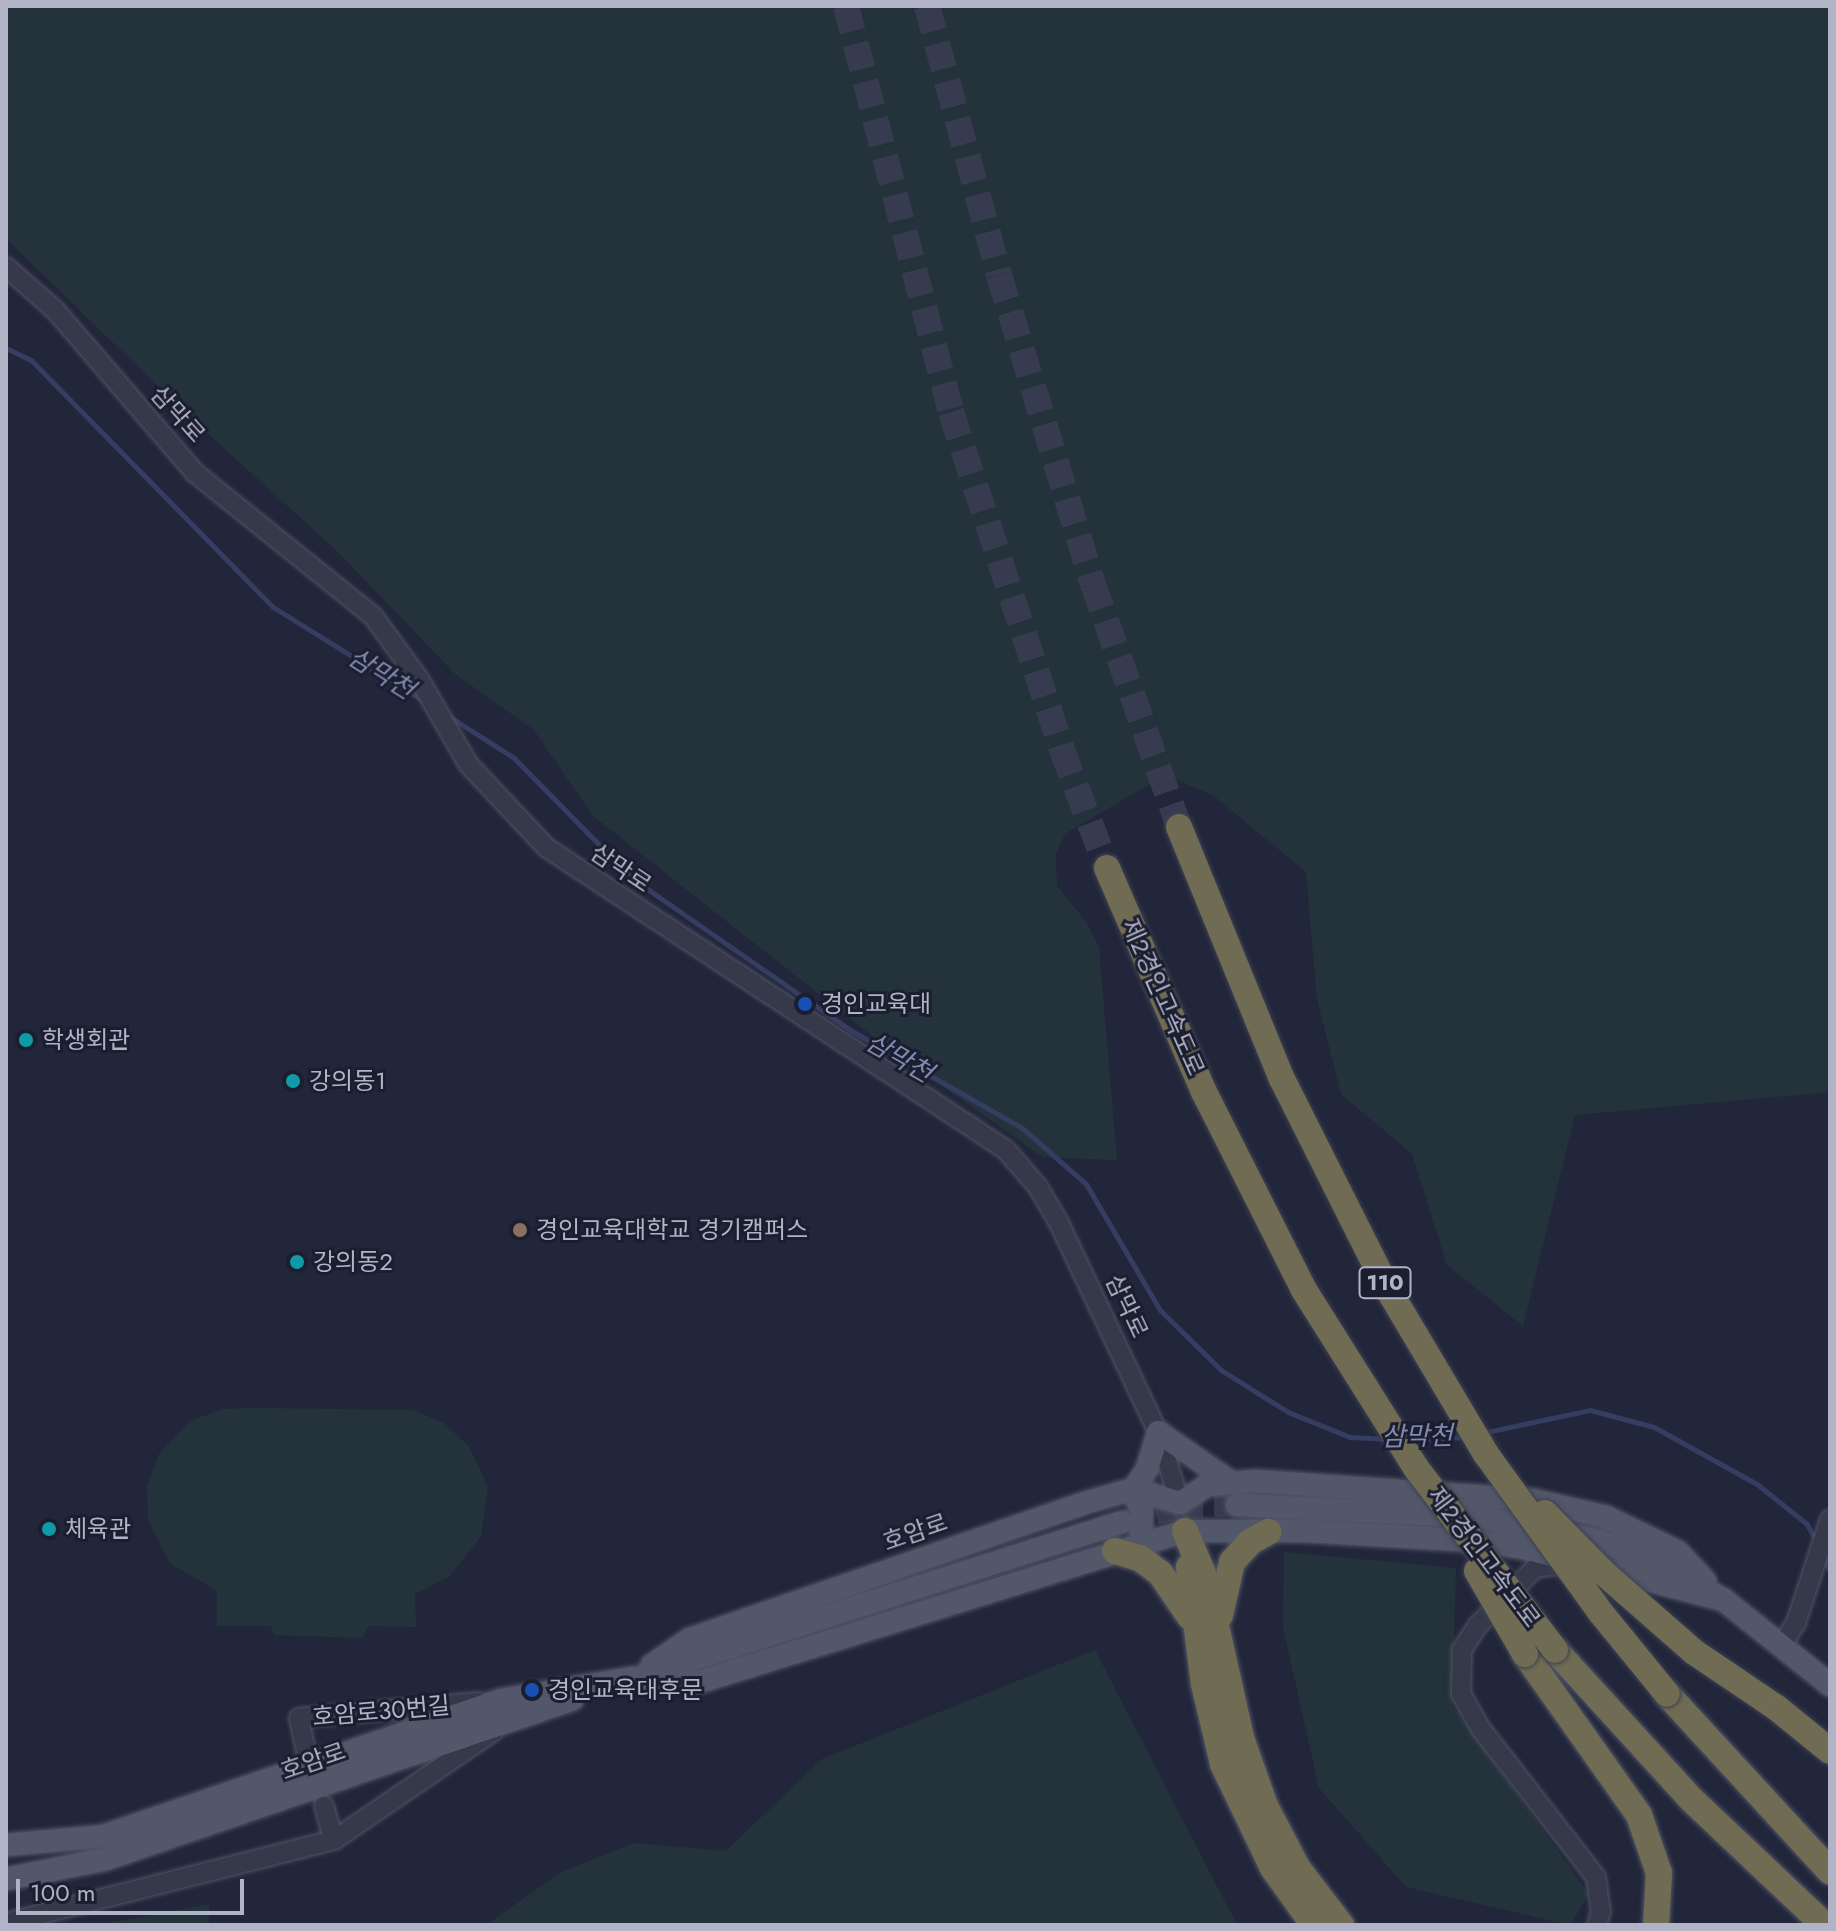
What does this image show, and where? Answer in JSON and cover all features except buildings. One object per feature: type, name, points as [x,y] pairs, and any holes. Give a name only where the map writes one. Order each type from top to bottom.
[{"type":"highway","name":"110","points":[[1179,827],[1315,1149],[1385,1284],[1486,1454],[1601,1613],[1667,1694],[1830,1871]]},
{"type":"highway","name":"제2경인고속도로","points":[[1107,868],[1160,995],[1257,1201],[1357,1379],[1416,1468],[1555,1650],[1692,1800],[1824,1925]]},
{"type":"highway","points":[[1486,1454],[1524,1486],[1576,1547],[1668,1631],[1830,1751]]},
{"type":"highway","points":[[1416,1468],[1525,1654],[1639,1815],[1659,1873],[1656,1925]]},
{"type":"highway","points":[[1185,1531],[1206,1581],[1213,1724],[1237,1801],[1273,1868],[1314,1925]]},
{"type":"highway","points":[[1208,1635],[1232,1562],[1250,1542],[1268,1532]]},
{"type":"highway","points":[[1115,1551],[1140,1558],[1169,1583],[1208,1635],[1265,1806],[1298,1869],[1341,1925]]},
{"type":"main road","points":[[1133,1489],[1147,1469],[1158,1432],[1229,1481]]},
{"type":"main road","points":[[1133,1489],[1180,1503],[1208,1485],[1229,1481],[1479,1492],[1606,1517],[1678,1552],[1724,1600]]},
{"type":"main road","points":[[1235,1532],[1230,1509],[1235,1497],[1255,1481]]},
{"type":"main road","points":[[1133,1489],[1142,1511],[1141,1541]]},
{"type":"main road","name":"호암로","points":[[633,1678],[690,1639],[1133,1489]]},
{"type":"main road","name":"삼막로","points":[[1180,1503],[1185,1531]]},
{"type":"main road","points":[[1237,1505],[1528,1523],[1601,1541],[1669,1569],[1724,1600],[1830,1685]]},
{"type":"main road","name":"호암로","points":[[6,1845],[104,1836],[505,1710],[633,1678],[1121,1522]]},
{"type":"main road","points":[[1185,1531],[1478,1541],[1585,1563],[1724,1600]]},
{"type":"main road","name":"호암로","points":[[633,1678],[699,1682],[789,1658],[1141,1541],[1185,1531]]},
{"type":"main road","name":"호암로","points":[[6,1879],[106,1859],[505,1710]]},
{"type":"street","name":"삼막로","points":[[6,267],[55,310],[195,473],[373,616],[419,679],[446,730],[497,798],[547,848],[1006,1150],[1038,1187],[1059,1223],[1158,1432],[1180,1503]]},
{"type":"street","points":[[1782,1645],[1813,1573],[1829,1524]]},
{"type":"street","points":[[1585,1563],[1535,1568],[1519,1581],[1478,1625],[1462,1650],[1461,1694],[1481,1729],[1596,1877],[1601,1911],[1597,1925]]},
{"type":"street","points":[[6,1923],[334,1840],[505,1710]]},
{"type":"street","name":"호암로30번길","points":[[307,1756],[299,1718],[505,1710]]},
{"type":"street","points":[[324,1806],[334,1840]]},
{"type":"shaded area","points":[[6,6],[1830,6],[1830,1092],[1575,1115],[1523,1326],[1447,1265],[1412,1154],[1341,1094],[1317,999],[1306,872],[1214,796],[1175,779],[1146,786],[1065,834],[1056,854],[1057,886],[1087,923],[1099,948],[1117,1160],[1043,1157],[885,1046],[593,816],[534,730],[455,674],[337,551],[193,420],[6,239]]},
{"type":"shaded area","points":[[223,1409],[412,1410],[443,1422],[470,1448],[488,1487],[481,1536],[450,1576],[415,1594],[416,1627],[369,1626],[362,1638],[274,1635],[271,1626],[217,1626],[217,1591],[170,1563],[148,1519],[147,1486],[159,1454],[190,1421]]},
{"type":"shaded area","points":[[1284,1552],[1456,1568],[1452,1705],[1589,1894],[1570,1925],[1406,1887],[1319,1788],[1283,1627]]},
{"type":"shaded area","points":[[1095,1650],[1237,1925],[486,1925],[561,1872],[634,1843],[726,1851],[822,1759]]},
{"type":"shaded area","points":[[209,1904],[209,1925],[99,1925]]},
{"type":"waterway","name":"삼막천","points":[[6,348],[31,360],[273,607],[424,701]]},
{"type":"waterway","name":"삼막천","points":[[450,717],[514,758],[633,879],[852,1031],[1022,1128],[1086,1184],[1160,1310],[1221,1370],[1288,1412],[1350,1437],[1389,1439]]},
{"type":"waterway","name":"삼막천","points":[[1482,1433],[1590,1410],[1654,1427],[1757,1484],[1807,1524],[1816,1541]]},
{"type":"waterway","name":"삼막천","points":[[1407,1440],[1464,1437]]},
{"type":"waterway","name":"삼막천","points":[[1823,1557],[1830,1571]]},
{"type":"tunnel","points":[[846,6],[951,412],[1062,750],[1107,868]]},
{"type":"tunnel","points":[[927,6],[999,275],[1093,584],[1179,827]]},
{"type":"tunnel","points":[[1124,1521],[1181,1508],[1237,1505]]},
{"type":"place","name":"경인교육대","points":[[805,1004]]},
{"type":"place","name":"학생회관","points":[[26,1040]]},
{"type":"place","name":"강의동1","points":[[293,1081]]},
{"type":"place","name":"경인교육대학교 경기캠퍼스","points":[[520,1230]]},
{"type":"place","name":"강의동2","points":[[297,1262]]},
{"type":"place","name":"체육관","points":[[49,1529]]},
{"type":"place","name":"경인교육대후문","points":[[532,1690]]}]
